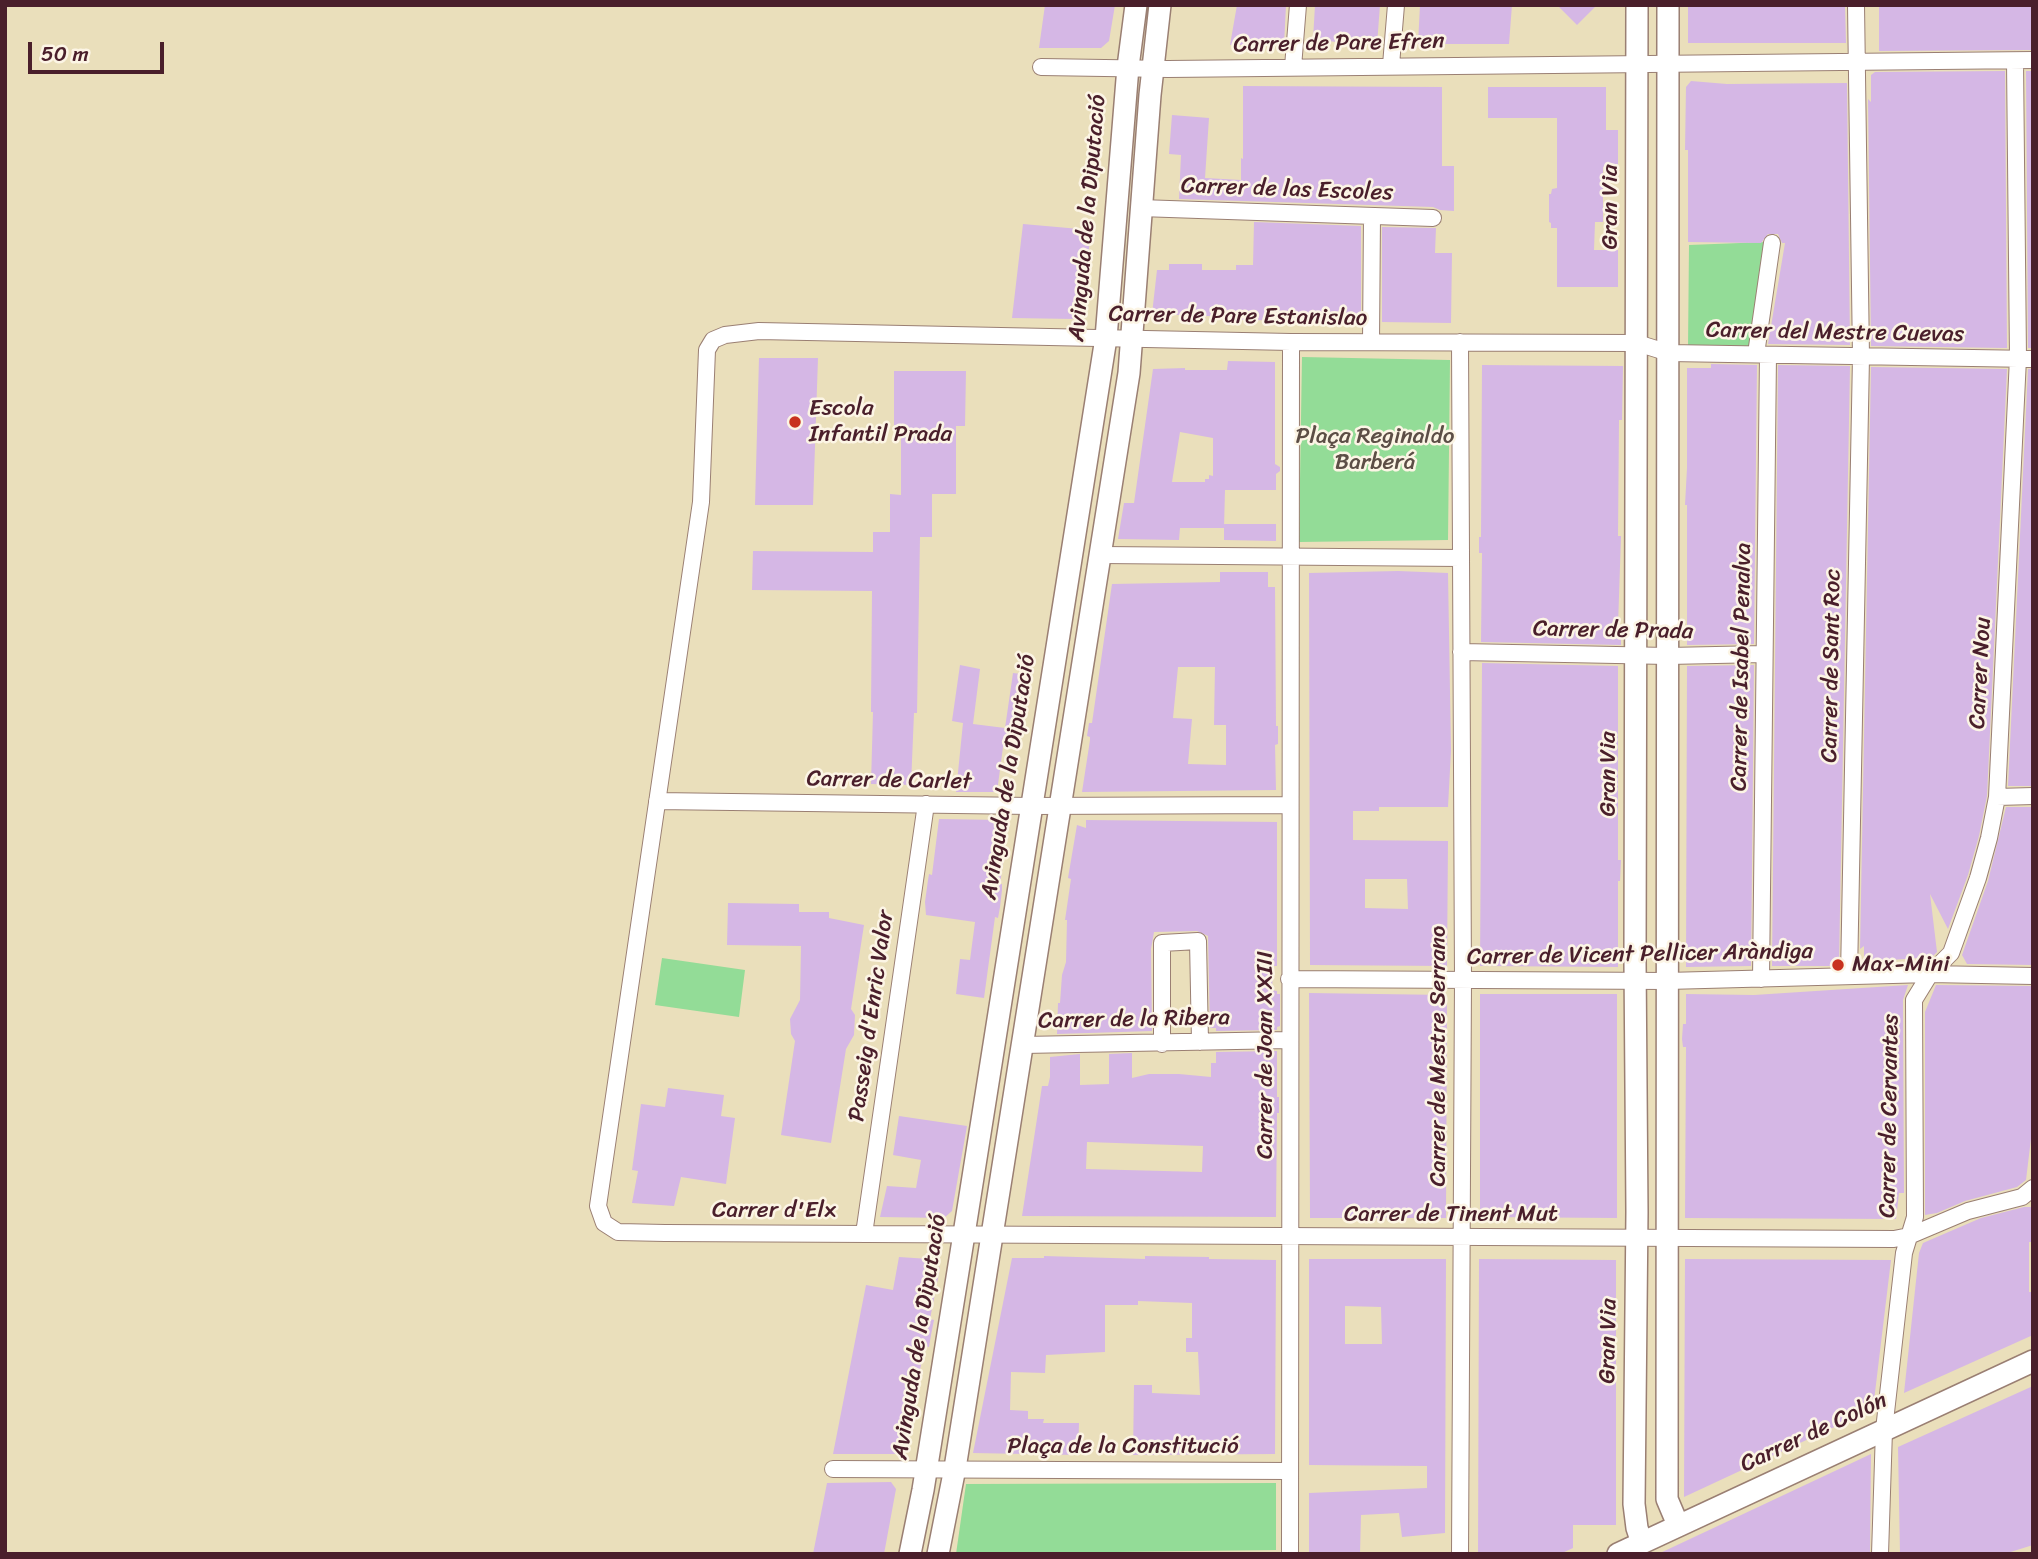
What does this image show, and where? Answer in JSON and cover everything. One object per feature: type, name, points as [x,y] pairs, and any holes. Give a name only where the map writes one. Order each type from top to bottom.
[{"type":"street","name":"Avinguda de la Diputació","points":[[909,1554],[964,1234],[1105,338],[1128,67],[1136,5]]},
{"type":"street","points":[[938,1554],[956,1468],[1133,339],[1140,208],[1160,5]]},
{"type":"street","points":[[1293,67],[1298,5]]},
{"type":"street","points":[[1391,65],[1396,5]]},
{"type":"street","name":"Gran Via","points":[[1637,5],[1634,1504],[1642,1542]]},
{"type":"street","points":[[1668,5],[1667,1499],[1678,1525]]},
{"type":"street","name":"Carrer de Sant Roc","points":[[1849,975],[1861,357],[1856,5]]},
{"type":"street","name":"Carrer de Pare Efren","points":[[1041,67],[1857,64],[2033,60]]},
{"type":"street","name":"Carrer Nou","points":[[1930,974],[1951,953],[1966,915],[1989,838],[1997,797],[2026,359],[2015,61]]},
{"type":"street","name":"Carrer de las Escoles","points":[[1140,208],[1433,218]]},
{"type":"street","points":[[1371,342],[1372,216]]},
{"type":"street","name":"Carrer de Isabel Penalva","points":[[1761,979],[1765,654],[1762,355],[1772,243]]},
{"type":"street","name":"Carrer de Pare Estanislao","points":[[657,801],[701,502],[707,349],[713,340],[725,335],[759,331],[1291,342],[1637,343]]},
{"type":"street","points":[[1290,557],[1291,342]]},
{"type":"street","points":[[1101,555],[1461,558],[1460,342]]},
{"type":"street","name":"Carrer del Mestre Cuevas","points":[[1637,343],[1669,354],[2026,359]]},
{"type":"street","name":"Carrer de Joan XXIII","points":[[1290,557],[1290,1554]]},
{"type":"street","name":"Carrer de Mestre Serrano","points":[[1460,1554],[1463,980],[1461,558]]},
{"type":"street","name":"Carrer de Prada","points":[[1461,652],[1668,656],[1765,654]]},
{"type":"street","points":[[1997,797],[2033,796]]},
{"type":"street","name":"Carrer de Carlet","points":[[657,801],[1031,806],[1289,805]]},
{"type":"street","name":"Carrer d'Elx","points":[[657,801],[598,1206],[604,1223],[618,1232],[993,1235]]},
{"type":"street","name":"Passeig d'Enric Valor","points":[[864,1234],[926,804]]},
{"type":"street","points":[[1162,1044],[1162,943],[1198,942],[1200,1042]]},
{"type":"street","name":"Carrer de Cervantes","points":[[1880,1554],[1884,1430],[1904,1253],[1915,1217],[1914,1000],[1930,974]]},
{"type":"street","name":"Carrer de Vicent Pellicer Aràndiga","points":[[1289,979],[1667,981],[1849,975],[2033,976]]},
{"type":"street","name":"Carrer de la Ribera","points":[[1023,1045],[1289,1040]]},
{"type":"street","name":"Carrer de Tinent Mut","points":[[993,1235],[1894,1239],[1909,1236],[1968,1211],[2022,1197],[2033,1188]]},
{"type":"street","name":"Carrer de Colón","points":[[1618,1554],[2033,1361]]},
{"type":"street","name":"Plaça de la Constitució","points":[[833,1469],[1289,1471]]},
{"type":"green space","points":[[1766,242],[1752,349],[1688,347],[1689,245]]},
{"type":"green space","name":"Plaça Reginaldo Barberá","points":[[1302,357],[1450,360],[1448,540],[1299,542]]},
{"type":"green space","points":[[662,958],[745,970],[739,1017],[655,1005]]},
{"type":"green space","points":[[1276,1483],[1276,1550],[956,1554],[966,1484]]},
{"type":"building","points":[[1045,5],[1115,5],[1109,41],[1101,48],[1039,48]]},
{"type":"building","points":[[1237,5],[1286,5],[1284,45],[1230,45]]},
{"type":"building","points":[[1315,5],[1380,5],[1377,45],[1313,40]]},
{"type":"building","points":[[1420,5],[1512,5],[1509,44],[1418,44]]},
{"type":"building","points":[[1557,5],[1597,5],[1577,25]]},
{"type":"building","points":[[1688,5],[1845,5],[1846,43],[1688,43]]},
{"type":"building","points":[[1879,5],[2033,5],[2033,50],[1879,51]]},
{"type":"building","points":[[2005,71],[2007,348],[1871,346],[1868,99],[1871,102],[1871,75],[1875,72]]},
{"type":"building","points":[[2026,71],[2033,71],[2033,348],[2028,348]]},
{"type":"building","points":[[1691,81],[1727,84],[1847,83],[1850,345],[1768,344],[1785,243],[1782,243],[1778,234],[1768,234],[1761,243],[1688,242],[1686,87]]},
{"type":"building","points":[[1243,86],[1442,87],[1442,166],[1454,166],[1454,211],[1433,207],[1179,199],[1181,155],[1169,154],[1172,115],[1209,118],[1205,178],[1241,180]]},
{"type":"building","points":[[1488,87],[1606,87],[1606,130],[1618,130],[1618,167],[1603,167],[1603,222],[1595,222],[1594,250],[1618,250],[1618,287],[1557,287],[1557,228],[1551,228],[1549,222],[1549,194],[1552,189],[1557,188],[1557,118],[1488,118]]},
{"type":"building","points":[[1254,222],[1361,226],[1361,321],[1236,320],[1236,317],[1152,314],[1157,270],[1169,270],[1169,264],[1202,264],[1202,270],[1236,270],[1236,265],[1253,265]]},
{"type":"building","points":[[1023,224],[1091,230],[1082,312],[1074,319],[1012,318]]},
{"type":"building","points":[[1382,227],[1436,228],[1435,253],[1452,253],[1451,323],[1382,322]]},
{"type":"building","points":[[759,358],[818,358],[813,505],[755,505]]},
{"type":"building","points":[[1228,361],[1275,362],[1275,464],[1280,467],[1276,474],[1276,490],[1225,490],[1224,528],[1180,528],[1179,540],[1118,539],[1124,503],[1134,503],[1153,369],[1227,370]],"holes":[[[1180,432],[1213,438],[1213,476],[1209,475],[1205,482],[1172,482]]]},
{"type":"building","points":[[1711,364],[1757,365],[1754,644],[1687,645],[1687,368],[1711,368]]},
{"type":"building","points":[[1482,365],[1623,366],[1622,420],[1619,420],[1618,536],[1621,536],[1618,626],[1621,626],[1621,645],[1481,642],[1482,553],[1479,553],[1479,537]]},
{"type":"building","points":[[1778,365],[1850,366],[1839,964],[1831,966],[1772,966]]},
{"type":"building","points":[[1871,367],[2007,369],[1987,796],[1979,836],[1948,929],[1930,894],[1937,952],[1932,957],[1864,962],[1864,946],[1860,949]]},
{"type":"building","points":[[2028,369],[2033,369],[2033,786],[2008,786]]},
{"type":"building","points":[[894,371],[966,371],[965,426],[956,426],[956,494],[932,494],[932,537],[920,537],[917,713],[914,713],[911,785],[871,784],[872,591],[752,590],[753,551],[873,552],[873,532],[890,532],[890,494],[901,495],[901,426],[894,426]]},
{"type":"building","points":[[1224,524],[1276,524],[1276,541],[1224,540]]},
{"type":"building","points":[[1220,572],[1268,572],[1268,587],[1275,587],[1278,726],[1278,744],[1275,745],[1276,790],[1082,792],[1090,740],[1087,736],[1089,723],[1092,723],[1112,584],[1220,582]],"holes":[[[1178,667],[1215,667],[1214,725],[1226,725],[1226,765],[1188,764],[1192,719],[1173,718]]]},
{"type":"building","points":[[1309,573],[1448,573],[1451,751],[1448,807],[1379,807],[1379,811],[1353,811],[1353,840],[1448,841],[1447,966],[1310,965]],"holes":[[[1365,879],[1407,879],[1408,909],[1365,908]]]},
{"type":"building","points":[[1482,663],[1618,666],[1618,860],[1621,860],[1618,881],[1618,967],[1480,966]]},
{"type":"building","points":[[960,665],[980,669],[973,724],[1005,728],[1013,673],[1030,675],[1019,749],[1003,747],[997,792],[956,792],[963,723],[952,721]]},
{"type":"building","points":[[1754,665],[1751,966],[1686,967],[1687,666]]},
{"type":"building","points":[[2006,807],[2033,807],[2033,965],[1967,964],[1962,955],[1988,881]]},
{"type":"building","points":[[939,819],[1002,820],[1008,826],[1000,884],[1000,907],[998,918],[995,917],[984,998],[956,994],[960,959],[970,960],[975,922],[926,915],[925,902],[929,874],[932,875]]},
{"type":"building","points":[[1086,820],[1277,822],[1277,966],[1273,966],[1272,990],[1280,994],[1280,1026],[1277,1030],[1216,1031],[1216,1028],[1210,1028],[1208,936],[1197,931],[1154,932],[1151,949],[1152,1031],[1057,1034],[1058,1003],[1066,962],[1065,920],[1071,879],[1068,878],[1077,825],[1086,828]]},
{"type":"building","points":[[728,903],[799,904],[799,912],[829,912],[829,918],[864,925],[851,1009],[855,1015],[854,1035],[846,1049],[831,1143],[781,1135],[795,1041],[791,1034],[790,1019],[800,1000],[801,946],[727,945]]},
{"type":"building","points":[[1908,985],[1903,1000],[1904,1193],[1899,1193],[1896,1219],[1685,1218],[1686,1047],[1683,1047],[1682,1039],[1683,1024],[1686,1024],[1686,994],[1754,995]]},
{"type":"building","points":[[1936,985],[2033,986],[2033,1122],[2026,1180],[2017,1187],[1925,1215],[1925,1012]]},
{"type":"building","points":[[1309,993],[1447,995],[1446,1218],[1310,1218]]},
{"type":"building","points":[[1480,994],[1617,994],[1617,1218],[1480,1217]]},
{"type":"building","points":[[1277,1051],[1279,1113],[1276,1217],[1022,1216],[1042,1086],[1048,1086],[1050,1077],[1050,1057],[1080,1054],[1080,1085],[1109,1084],[1109,1054],[1132,1053],[1132,1078],[1149,1074],[1211,1077],[1211,1063],[1216,1063],[1216,1052]],"holes":[[[1087,1142],[1203,1146],[1202,1172],[1086,1169]]]},
{"type":"building","points":[[668,1088],[724,1095],[721,1116],[735,1118],[726,1184],[681,1177],[674,1206],[632,1203],[638,1171],[632,1170],[641,1104],[665,1107]]},
{"type":"building","points":[[899,1116],[967,1126],[952,1211],[944,1218],[880,1217],[887,1186],[916,1188],[921,1160],[893,1155]]},
{"type":"building","points":[[2033,1207],[2033,1242],[2029,1242],[2029,1292],[2033,1292],[2033,1335],[1904,1393],[1919,1253],[1923,1243],[1981,1218]]},
{"type":"building","points":[[1044,1256],[1276,1260],[1275,1454],[1133,1455],[1134,1385],[1152,1385],[1152,1393],[1200,1395],[1198,1352],[1186,1352],[1186,1338],[1192,1338],[1192,1303],[1138,1301],[1138,1305],[1105,1305],[1105,1352],[1046,1355],[1045,1373],[1011,1372],[1010,1410],[1028,1411],[1028,1419],[1044,1419],[1043,1423],[1079,1423],[1078,1455],[973,1453],[1012,1258]]},
{"type":"building","points":[[899,1257],[929,1259],[940,1268],[930,1319],[934,1320],[929,1347],[925,1346],[917,1384],[920,1385],[905,1448],[895,1454],[833,1454],[866,1285],[893,1290]]},
{"type":"building","points":[[1309,1259],[1446,1259],[1445,1533],[1402,1537],[1399,1513],[1361,1515],[1360,1554],[1309,1554],[1309,1493],[1427,1488],[1427,1466],[1309,1465]],"holes":[[[1345,1306],[1381,1307],[1382,1344],[1345,1344]]]},
{"type":"building","points":[[1479,1259],[1616,1260],[1616,1525],[1573,1525],[1573,1548],[1560,1554],[1478,1554]]},
{"type":"building","points":[[1685,1259],[1891,1260],[1873,1409],[1684,1497]]},
{"type":"building","points":[[2033,1386],[2033,1545],[2004,1554],[1900,1554],[1898,1447]]},
{"type":"building","points":[[1871,1454],[1870,1554],[1658,1554],[1722,1524]]},
{"type":"building","points":[[891,1482],[896,1489],[884,1554],[813,1554],[827,1483]]},
{"type":"place","name":"Escola Infantil Prada","points":[[795,422]]},
{"type":"place","name":"Max-Mini","points":[[1838,965]]}]
